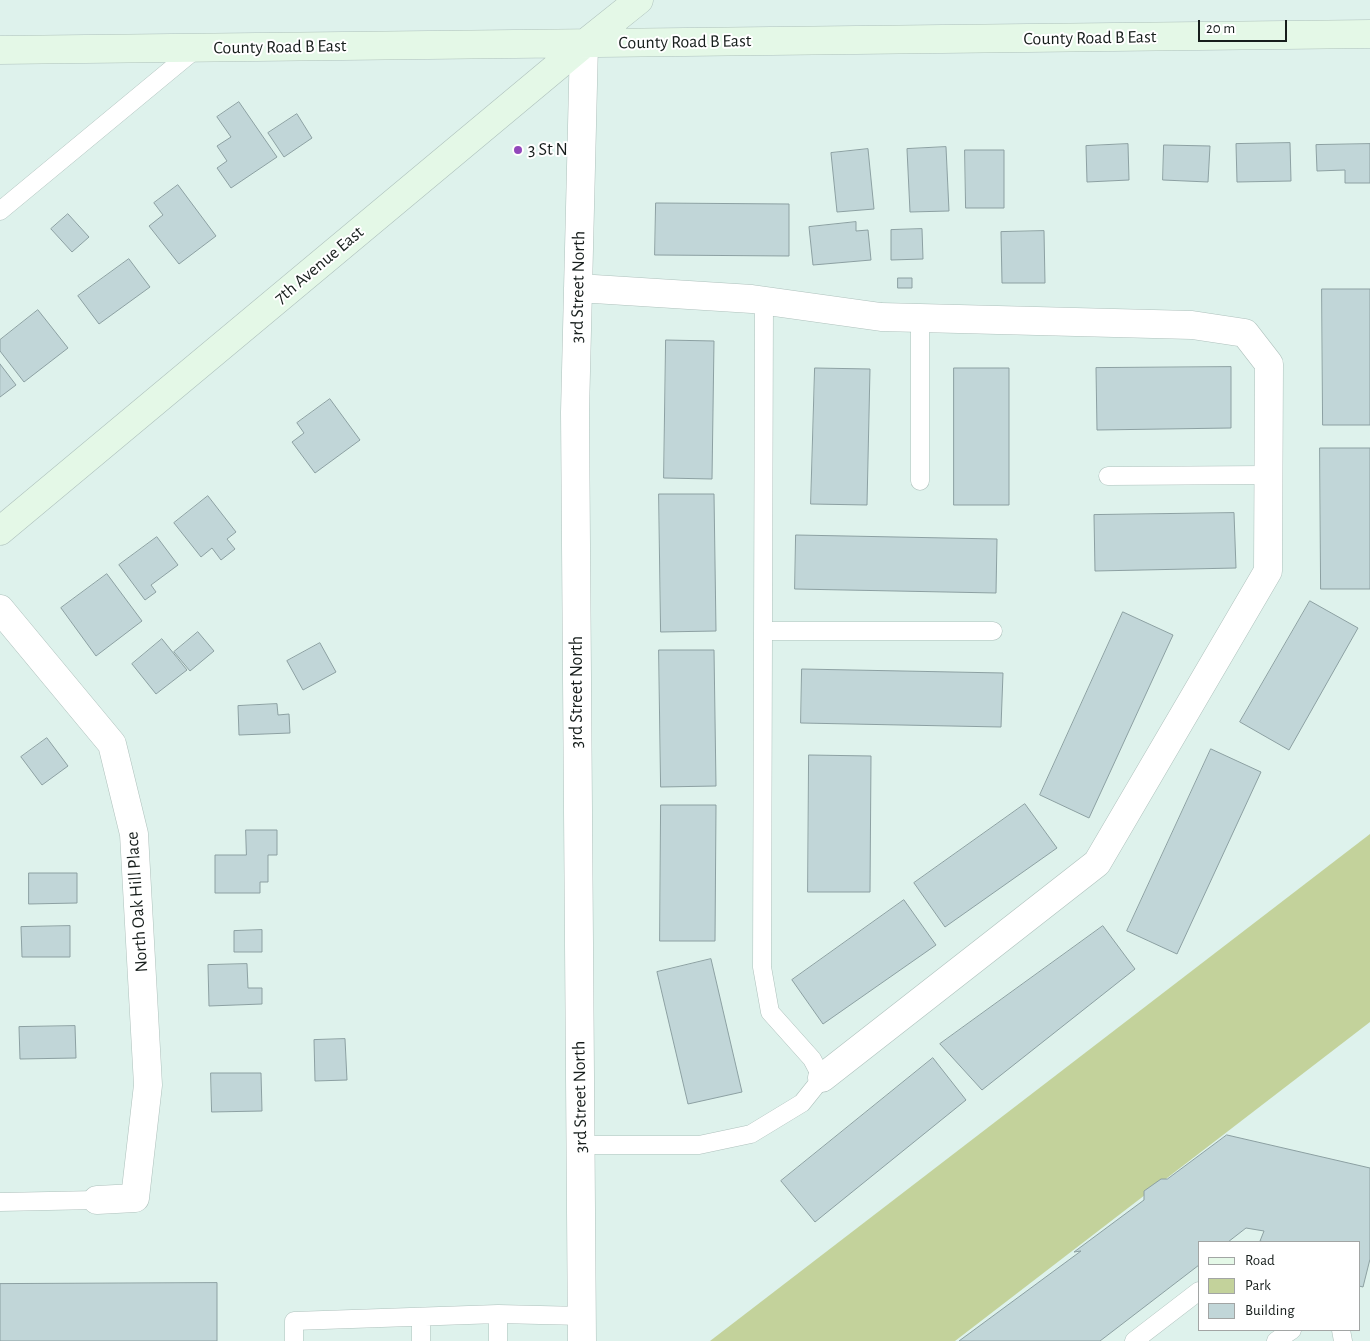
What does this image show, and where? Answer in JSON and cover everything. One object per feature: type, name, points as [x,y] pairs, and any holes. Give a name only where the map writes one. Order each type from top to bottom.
[{"type":"street","name":"7th Avenue East","points":[[0,531],[639,0]]},
{"type":"street","name":"County Road B East","points":[[0,50],[1370,34]]},
{"type":"street","name":"3rd Street North","points":[[582,1329],[575,412],[584,44]]},
{"type":"street","points":[[578,288],[752,299],[881,317],[1192,325],[1245,333],[1269,364],[1268,570],[1097,863],[822,1078]]},
{"type":"street","name":"North Oak Hill Place","points":[[0,609],[112,744],[134,834],[148,1085],[135,1198],[97,1200]]},
{"type":"lane","points":[[0,211],[197,48]]},
{"type":"lane","points":[[580,1145],[700,1145],[751,1134],[802,1104],[822,1078],[812,1059],[770,1012],[762,967],[764,301]]},
{"type":"lane","points":[[920,318],[920,481]]},
{"type":"lane","points":[[1108,476],[1268,475]]},
{"type":"lane","points":[[763,631],[994,631]]},
{"type":"lane","points":[[0,1202],[97,1200]]},
{"type":"lane","points":[[1134,1341],[1198,1292]]},
{"type":"lane","points":[[498,1314],[498,1341]]},
{"type":"lane","points":[[294,1341],[294,1321],[498,1314],[582,1329]]},
{"type":"lane","points":[[421,1317],[421,1341]]},
{"type":"lane","points":[[1276,1341],[1291,1331]]},
{"type":"green space","points":[[1370,834],[1370,1022],[955,1341],[710,1341]]},
{"type":"building","points":[[239,102],[277,157],[231,188],[217,168],[227,161],[217,146],[231,137],[217,117]]},
{"type":"building","points":[[297,114],[312,138],[284,157],[268,133]]},
{"type":"building","points":[[1290,143],[1291,181],[1237,182],[1236,144]]},
{"type":"building","points":[[1128,144],[1129,180],[1087,182],[1086,146]]},
{"type":"building","points":[[1370,144],[1370,183],[1345,183],[1345,170],[1317,171],[1316,145]]},
{"type":"building","points":[[1164,145],[1210,146],[1208,182],[1163,180]]},
{"type":"building","points":[[946,147],[949,211],[910,212],[907,149]]},
{"type":"building","points":[[868,149],[874,209],[837,212],[831,153]]},
{"type":"building","points":[[965,150],[1004,150],[1004,208],[966,208]]},
{"type":"building","points":[[178,185],[216,236],[179,264],[149,226],[163,215],[154,203]]},
{"type":"building","points":[[656,203],[789,204],[789,256],[655,255]]},
{"type":"building","points":[[68,214],[89,237],[72,252],[51,229]]},
{"type":"building","points":[[856,222],[856,231],[868,230],[871,260],[813,265],[809,227]]},
{"type":"building","points":[[922,229],[923,259],[891,260],[891,230]]},
{"type":"building","points":[[1044,231],[1045,283],[1002,283],[1001,232]]},
{"type":"building","points":[[129,259],[150,287],[99,324],[78,296]]},
{"type":"building","points":[[898,278],[912,278],[912,288],[898,288]]},
{"type":"building","points":[[1322,289],[1370,289],[1370,425],[1323,425]]},
{"type":"building","points":[[38,310],[68,348],[24,382],[0,351],[0,340]]},
{"type":"building","points":[[666,340],[714,341],[712,479],[664,478]]},
{"type":"building","points":[[0,364],[16,385],[0,397]]},
{"type":"building","points":[[1231,367],[1231,428],[1097,430],[1096,368]]},
{"type":"building","points":[[815,368],[870,369],[867,505],[811,504]]},
{"type":"building","points":[[954,368],[1009,368],[1009,505],[954,505]]},
{"type":"building","points":[[330,399],[360,440],[315,473],[292,442],[304,433],[297,423]]},
{"type":"building","points":[[1320,448],[1370,448],[1370,589],[1321,589]]},
{"type":"building","points":[[659,494],[714,494],[716,631],[661,632]]},
{"type":"building","points":[[208,496],[236,532],[227,539],[235,549],[221,560],[212,548],[201,557],[174,523]]},
{"type":"building","points":[[1234,513],[1236,568],[1095,571],[1094,515]]},
{"type":"building","points":[[796,535],[997,539],[996,593],[795,589]]},
{"type":"building","points":[[157,537],[178,565],[151,585],[156,592],[145,600],[119,565]]},
{"type":"building","points":[[107,574],[142,621],[96,656],[61,608]]},
{"type":"building","points":[[1310,601],[1358,628],[1289,750],[1240,722]]},
{"type":"building","points":[[1123,612],[1173,635],[1089,818],[1040,795]]},
{"type":"building","points":[[198,632],[214,651],[190,671],[174,652]]},
{"type":"building","points":[[162,639],[187,670],[156,694],[132,664]]},
{"type":"building","points":[[320,643],[336,672],[303,690],[287,661]]},
{"type":"building","points":[[659,650],[714,650],[716,786],[661,787]]},
{"type":"building","points":[[802,669],[1003,673],[1001,727],[801,723]]},
{"type":"building","points":[[277,704],[278,715],[289,714],[290,733],[239,735],[238,706]]},
{"type":"building","points":[[47,738],[68,766],[42,785],[21,757]]},
{"type":"building","points":[[1211,749],[1261,772],[1177,954],[1127,931]]},
{"type":"building","points":[[809,755],[871,756],[870,892],[808,892]]},
{"type":"building","points":[[1025,804],[1057,848],[945,927],[914,883]]},
{"type":"building","points":[[661,805],[716,805],[715,941],[660,941]]},
{"type":"building","points":[[246,830],[277,830],[277,855],[268,855],[268,882],[260,882],[260,893],[215,893],[215,855],[246,855]]},
{"type":"building","points":[[29,873],[77,873],[77,903],[29,904]]},
{"type":"building","points":[[904,900],[936,945],[823,1024],[792,980]]},
{"type":"building","points":[[70,926],[70,957],[22,957],[21,927]]},
{"type":"building","points":[[1103,926],[1135,969],[982,1090],[940,1044]]},
{"type":"building","points":[[262,930],[262,952],[234,952],[234,931]]},
{"type":"building","points":[[711,959],[742,1092],[688,1104],[657,972]]},
{"type":"building","points":[[247,964],[248,988],[262,988],[262,1004],[209,1006],[208,965]]},
{"type":"building","points":[[75,1026],[76,1058],[20,1059],[19,1027]]},
{"type":"building","points":[[345,1039],[347,1080],[315,1081],[314,1040]]},
{"type":"building","points":[[933,1058],[966,1100],[815,1222],[781,1181]]},
{"type":"building","points":[[211,1073],[261,1073],[262,1111],[212,1112]]},
{"type":"building","points":[[1227,1135],[1370,1168],[1370,1259],[1363,1287],[1360,1286],[1360,1241],[1260,1241],[1264,1231],[1246,1228],[1229,1241],[1198,1241],[1198,1266],[1100,1341],[959,1341],[1081,1251],[1074,1252],[1144,1200],[1144,1191],[1161,1179],[1167,1179]]},
{"type":"building","points":[[217,1283],[217,1341],[0,1341],[0,1284]]},
{"type":"place","name":"3 St N","points":[[518,150]]}]
